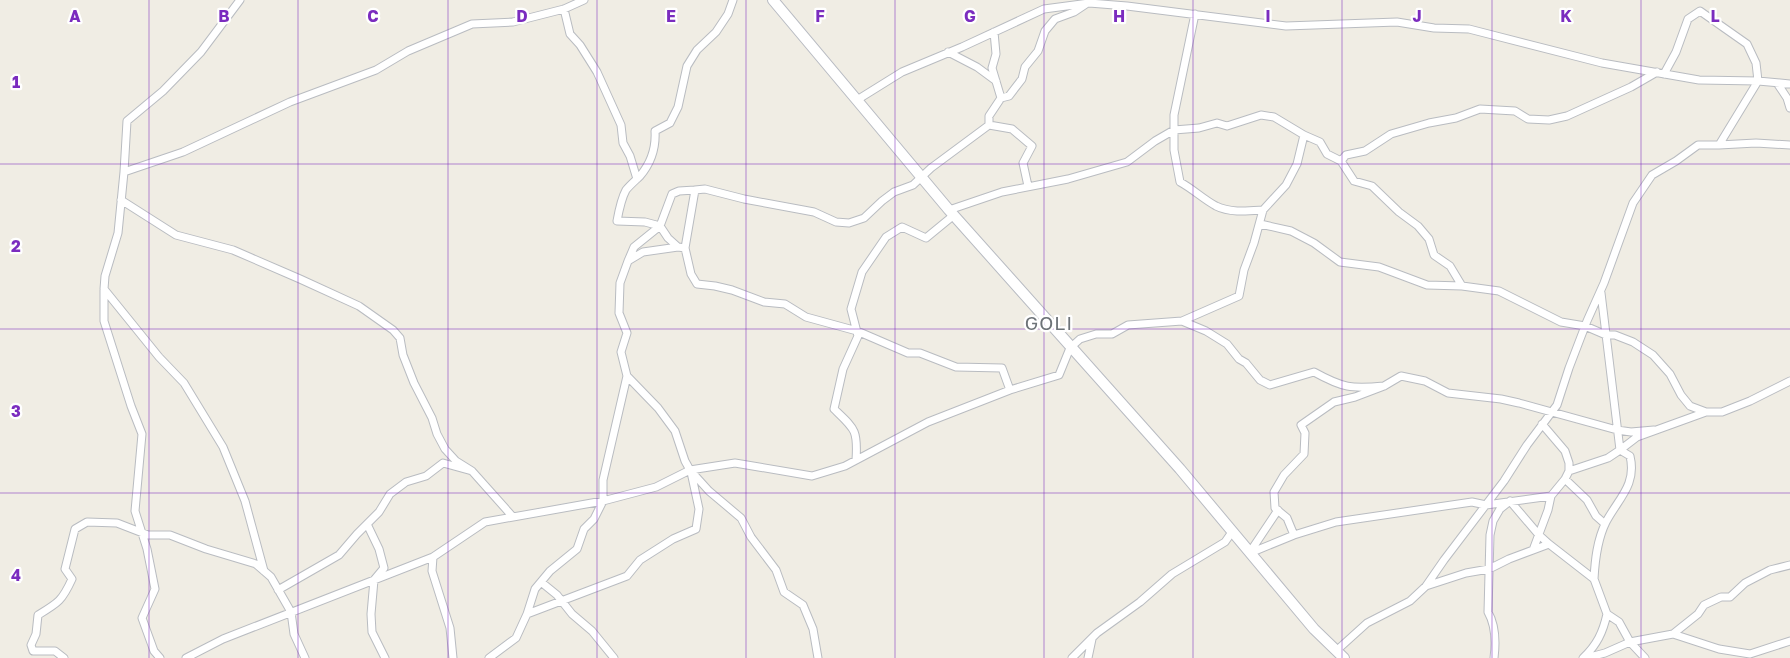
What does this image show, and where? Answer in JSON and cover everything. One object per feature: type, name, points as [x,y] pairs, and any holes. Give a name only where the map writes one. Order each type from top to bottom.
[{"type":"main road","points":[[773,0],[951,212],[1070,348],[1180,469],[1314,629],[1340,654]]},
{"type":"street","points":[[160,658],[154,650],[142,618],[155,589],[143,533],[135,511],[142,434],[131,406],[104,321],[105,276],[118,233],[127,121],[163,91],[201,52],[240,0]]},
{"type":"street","points":[[124,172],[183,152],[290,102],[376,70],[408,51],[472,24],[513,22],[564,9],[584,0]]},
{"type":"street","points":[[682,248],[668,238],[660,226],[645,222],[617,221],[619,209],[627,189],[642,173],[654,153],[655,131],[670,123],[678,107],[687,66],[697,50],[716,32],[728,14],[733,0]]},
{"type":"street","points":[[857,100],[902,72],[1044,9],[1112,2],[1286,26],[1397,22],[1434,28],[1468,29],[1602,63],[1699,80],[1758,81],[1790,84]]},
{"type":"street","points":[[989,125],[989,116],[1001,98],[1009,96],[1022,79],[1024,68],[1038,51],[1045,31],[1055,19],[1074,12],[1089,3]]},
{"type":"street","points":[[564,9],[570,34],[580,45],[597,72],[621,125],[624,143],[637,179]]},
{"type":"street","points":[[1340,161],[1346,155],[1365,151],[1391,134],[1429,123],[1456,118],[1480,109],[1515,111],[1528,119],[1549,120],[1567,116],[1660,73],[1676,52],[1688,19],[1700,11],[1747,44],[1756,63],[1758,81],[1719,145]]},
{"type":"street","points":[[1195,14],[1174,115],[1174,150],[1180,182],[1217,207],[1237,211],[1263,210]]},
{"type":"street","points":[[994,32],[996,54],[992,68],[1001,98]]},
{"type":"street","points":[[948,52],[977,67],[996,81]]},
{"type":"street","points":[[1777,83],[1787,98],[1790,108]]},
{"type":"street","points":[[856,460],[857,443],[853,426],[834,409],[843,368],[858,336],[851,309],[862,272],[886,236],[902,227],[926,238],[951,212],[1002,192],[1068,179],[1127,162],[1155,141],[1174,130],[1199,128],[1217,123],[1227,126],[1261,115],[1274,117],[1320,142],[1328,154],[1340,161],[1354,181],[1372,186],[1398,212],[1418,226],[1429,239],[1434,255],[1450,266],[1462,286]]},
{"type":"street","points":[[489,658],[516,638],[527,614],[535,589],[550,571],[577,549],[584,529],[594,519],[603,501],[603,480],[627,376],[621,352],[627,333],[619,313],[620,282],[634,247],[660,226],[672,194],[679,191],[705,189],[744,199],[814,212],[836,222],[849,223],[864,218],[894,192],[913,186],[970,138],[989,125],[1012,129],[1032,146],[1023,162],[1028,186]]},
{"type":"street","points":[[186,658],[223,639],[433,557],[485,522],[603,501],[656,487],[690,470],[735,463],[812,476],[845,466],[928,422],[1010,390],[1058,375],[1070,348],[1080,338],[1096,334],[1112,334],[1128,325],[1182,320],[1239,296],[1244,270],[1263,210],[1286,185],[1297,164],[1304,135]]},
{"type":"street","points":[[1340,654],[1368,624],[1410,601],[1426,586],[1504,481],[1557,405],[1585,326],[1600,292],[1633,203],[1652,175],[1698,145],[1756,143],[1790,145]]},
{"type":"street","points":[[695,190],[682,248],[696,284],[724,288],[764,302],[785,304],[806,317],[857,331],[908,353],[920,353],[956,367],[1002,368],[1010,390]]},
{"type":"street","points":[[121,200],[176,235],[233,250],[300,279],[359,306],[393,330],[400,338],[403,355],[414,383],[445,449],[456,461],[472,471],[513,517]]},
{"type":"street","points":[[1260,224],[1291,231],[1314,243],[1340,262],[1378,267],[1427,285],[1462,286],[1499,291],[1561,322],[1585,326],[1606,335],[1615,335],[1633,342],[1653,355],[1670,374],[1681,395],[1690,406],[1706,412]]},
{"type":"street","points":[[628,261],[643,252],[682,248]]},
{"type":"street","points":[[104,289],[159,357],[184,383],[223,447],[244,501],[264,571]]},
{"type":"street","points":[[1600,292],[1620,450]]},
{"type":"street","points":[[1182,320],[1206,331],[1227,344],[1239,360],[1246,363],[1260,380],[1270,385],[1314,372],[1338,385],[1360,388],[1384,386]]},
{"type":"street","points":[[527,614],[628,576],[640,560],[673,539],[696,529],[699,509],[690,470],[675,431],[658,408],[627,376]]},
{"type":"street","points":[[1294,535],[1287,518],[1275,508],[1274,492],[1284,475],[1304,454],[1306,433],[1301,425],[1334,402],[1384,386],[1401,376],[1425,381],[1448,393],[1501,399],[1617,430],[1631,432],[1654,430]]},
{"type":"street","points":[[1569,471],[1608,458],[1637,437],[1654,430],[1706,412],[1722,412],[1750,401],[1768,390],[1790,381]]},
{"type":"street","points":[[1534,550],[1551,496],[1569,471],[1566,451],[1542,424]]},
{"type":"street","points":[[1585,658],[1593,649],[1602,633],[1607,614],[1594,579],[1595,556],[1605,524],[1630,481],[1633,468],[1630,456],[1620,450]]},
{"type":"street","points":[[278,590],[339,555],[379,512],[390,494],[406,482],[426,476],[443,464],[472,471]]},
{"type":"street","points":[[690,470],[709,491],[741,518],[751,537],[776,570],[784,592],[803,605],[813,629],[818,658]]},
{"type":"street","points":[[1565,479],[1587,500],[1596,516],[1605,524]]},
{"type":"street","points":[[1250,552],[1294,535],[1336,522],[1414,509],[1472,502],[1486,505],[1551,496]]},
{"type":"street","points":[[1510,501],[1539,535],[1594,579]]},
{"type":"street","points":[[1494,658],[1496,643],[1494,622],[1488,612],[1490,535],[1493,521],[1500,509],[1510,501]]},
{"type":"street","points":[[1250,552],[1278,510]]},
{"type":"street","points":[[64,658],[55,651],[34,651],[31,646],[36,634],[38,615],[58,603],[64,596],[72,579],[65,569],[74,529],[87,522],[117,524],[148,535],[170,535],[206,549],[256,564],[271,577],[291,612],[294,634],[305,658]]},
{"type":"street","points":[[367,524],[379,549],[384,568],[374,580],[371,614],[372,632],[385,658]]},
{"type":"street","points":[[1072,658],[1092,638],[1172,574],[1225,542],[1232,532]]},
{"type":"street","points":[[1426,586],[1466,573],[1489,569],[1509,559],[1549,544]]},
{"type":"street","points":[[433,557],[432,572],[450,628],[453,658]]},
{"type":"street","points":[[1585,658],[1605,653],[1630,642],[1673,634],[1698,614],[1704,605],[1721,597],[1730,597],[1745,583],[1770,570],[1790,565]]},
{"type":"street","points":[[541,582],[557,595],[572,614],[592,631],[614,658]]},
{"type":"street","points":[[1607,614],[1620,622],[1630,642],[1645,658]]},
{"type":"street","points":[[1673,634],[1719,650],[1750,654],[1790,641]]},
{"type":"street","points":[[1088,658],[1092,638]]},
{"type":"district","name":"GOLI","points":[[1049,322]]}]
